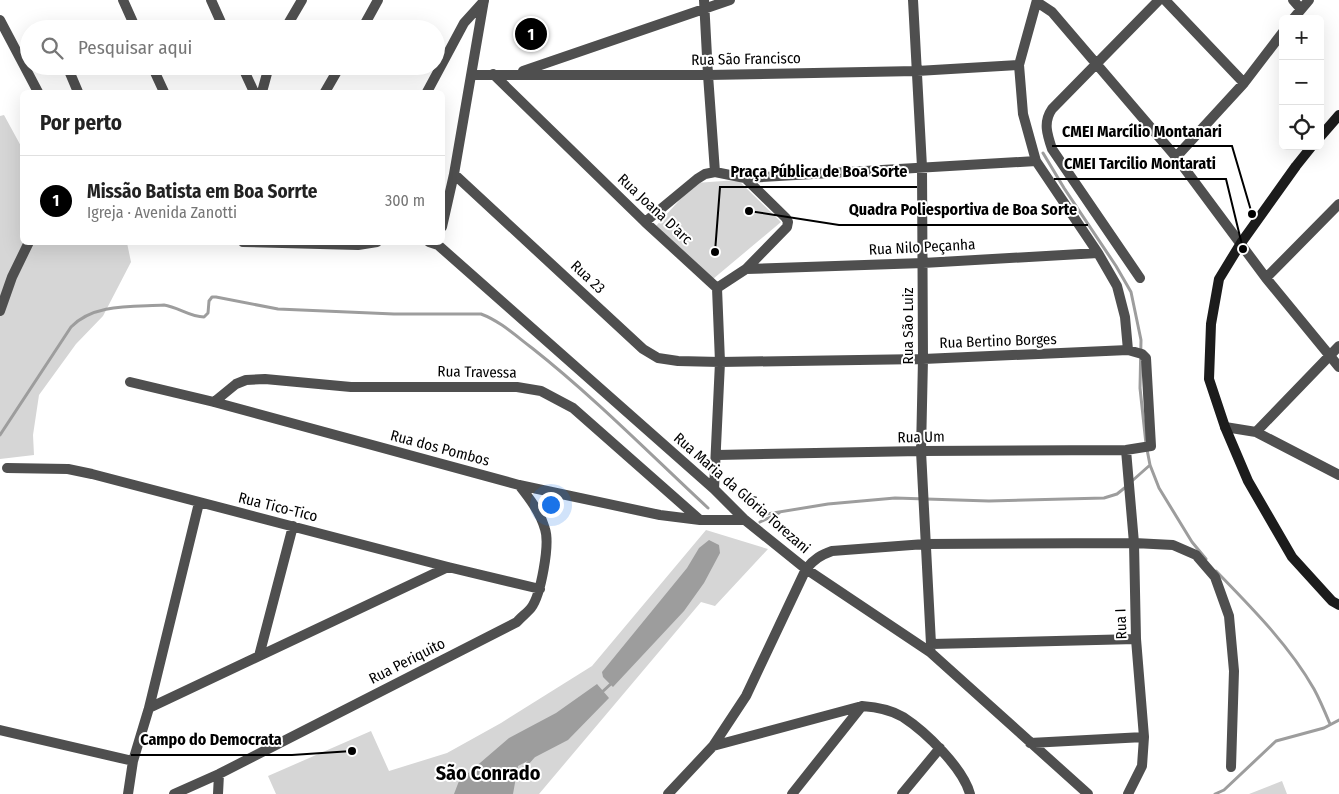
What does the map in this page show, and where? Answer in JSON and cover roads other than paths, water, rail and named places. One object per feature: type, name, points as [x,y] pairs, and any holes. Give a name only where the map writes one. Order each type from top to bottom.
[{"type":"street","points":[[123,0],[132,20]]},
{"type":"street","points":[[211,0],[220,20]]},
{"type":"street","points":[[290,20],[302,0]]},
{"type":"street","points":[[367,20],[378,0]]},
{"type":"street","points":[[445,214],[454,174],[484,0]]},
{"type":"street","points":[[445,58],[464,23],[484,0]]},
{"type":"street","points":[[515,74],[704,4],[730,0]]},
{"type":"street","name":"Rua São Luiz","points":[[913,0],[922,167],[923,359],[921,451],[930,648]]},
{"type":"street","points":[[1140,278],[1052,149],[1047,134],[1046,122],[1052,109],[1159,0]]},
{"type":"street","points":[[1165,0],[1244,83]]},
{"type":"street","points":[[1293,0],[1300,8]]},
{"type":"street","points":[[1296,15],[1309,0]]},
{"type":"street","points":[[1131,351],[1117,286],[1098,253],[1036,161],[1023,114],[1019,64],[1037,1],[1052,12],[1176,156],[1266,278],[1339,367]]},
{"type":"street","points":[[704,4],[716,172]]},
{"type":"street","points":[[0,20],[20,58]]},
{"type":"street","points":[[1176,156],[1244,83],[1279,37]]},
{"type":"street","name":"Rua São Francisco","points":[[472,74],[708,75],[917,71],[1019,64]]},
{"type":"street","name":"Rua Joana D'arc","points":[[493,74],[645,222],[717,288]]},
{"type":"street","points":[[29,75],[37,90]]},
{"type":"street","points":[[71,75],[77,90]]},
{"type":"street","points":[[156,75],[163,90]]},
{"type":"street","points":[[246,75],[253,90]]},
{"type":"street","points":[[263,90],[267,75]]},
{"type":"street","points":[[326,90],[335,75]]},
{"type":"street","points":[[427,90],[435,75]]},
{"type":"street","points":[[1324,132],[1339,115]]},
{"type":"street","points":[[1309,150],[1241,243],[1219,279],[1211,324],[1209,379],[1225,427],[1248,482],[1292,557],[1332,601],[1339,605]]},
{"type":"street","points":[[645,222],[697,178],[716,172],[745,178],[1036,161]]},
{"type":"street","name":"Rua 23","points":[[454,174],[643,349],[658,358],[678,361],[720,362]]},
{"type":"street","points":[[714,489],[720,362],[717,288],[746,269],[787,228],[788,222],[745,178]]},
{"type":"street","points":[[1266,278],[1339,204]]},
{"type":"street","points":[[0,312],[16,269],[28,245]]},
{"type":"street","name":"Rua Maria da Glória Torezani","points":[[438,245],[714,489],[745,520],[806,569],[930,648],[1030,743],[1088,794]]},
{"type":"street","name":"Rua Nilo Peçanha","points":[[746,269],[923,263],[1098,253]]},
{"type":"street","points":[[1256,432],[1339,346]]},
{"type":"street","name":"Rua Bertino Borges","points":[[720,362],[923,359],[1131,351],[1145,355],[1146,358],[1151,446]]},
{"type":"street","name":"Rua Travessa","points":[[214,402],[236,384],[246,380],[265,379],[351,387],[517,387],[541,391],[573,408],[700,520]]},
{"type":"street","name":"Rua dos Pombos","points":[[130,382],[214,402],[519,485],[660,515],[700,520],[745,520]]},
{"type":"street","points":[[1225,427],[1256,432],[1339,475]]},
{"type":"street","name":"Rua Um","points":[[716,455],[1126,450],[1151,446]]},
{"type":"street","name":"Rua I","points":[[1126,450],[1134,543],[1136,639],[1144,737],[1142,766],[1128,794]]},
{"type":"street","name":"Rua Tico-Tico","points":[[7,468],[68,469],[92,474],[448,567],[540,589]]},
{"type":"street","name":"Rua Periquito","points":[[174,794],[219,774],[517,622],[532,607],[540,589],[546,548],[546,531],[539,512],[519,485]]},
{"type":"street","points":[[128,794],[132,761],[149,708],[199,503]]},
{"type":"street","points":[[260,656],[294,526]]},
{"type":"street","points":[[668,794],[713,746],[746,696],[806,569],[812,561],[832,551],[926,544],[1134,543],[1174,545],[1196,555],[1215,578],[1229,616],[1234,671],[1231,767]]},
{"type":"street","points":[[149,708],[448,567]]},
{"type":"street","points":[[930,648],[1136,639]]},
{"type":"street","points":[[713,746],[862,706],[881,707],[902,716],[940,748],[967,783],[970,794]]},
{"type":"street","points":[[792,794],[862,706]]},
{"type":"street","points":[[0,730],[132,761]]},
{"type":"street","points":[[1030,743],[1144,737]]},
{"type":"street","points":[[902,794],[940,748]]},
{"type":"street","points":[[218,794],[219,774]]},
{"type":"waterway","points":[[1043,153],[1131,292],[1141,340],[1140,388],[1150,465],[1159,488],[1192,542],[1206,559]]},
{"type":"waterway","points":[[0,435],[71,327],[80,319],[103,310],[164,305],[204,317],[208,313],[209,301],[212,297],[216,297],[278,309],[394,314],[481,314],[508,329],[555,367],[600,406],[708,508]]},
{"type":"waterway","points":[[1132,481],[1150,465]]},
{"type":"waterway","points":[[761,515],[828,504],[895,498],[989,501],[1104,498],[1117,494],[1127,486]]},
{"type":"waterway","points":[[760,522],[779,513]]},
{"type":"waterway","points":[[1216,571],[1269,627],[1293,657],[1314,689],[1330,724]]},
{"type":"waterway","points":[[601,693],[613,682]]},
{"type":"waterway","points":[[1215,794],[1224,790],[1276,741],[1324,728],[1339,720]]},
{"type":"waterway","points":[[514,779],[533,757]]},
{"type":"place","name":"Missão Batista em Boa Sorrte","points":[[531,34]]},
{"type":"place","name":"Quadra Poliesportiva de Boa Sorte","points":[[749,211]]},
{"type":"place","name":"CMEI Marcílio Montanari","points":[[1252,214]]},
{"type":"place","name":"CMEI Tarcilio Montarati","points":[[1243,249]]},
{"type":"place","name":"Praça Pública de Boa Sorte","points":[[715,252]]},
{"type":"place","name":"Campo do Democrata","points":[[352,751]]},
{"type":"district","name":"São Conrado","points":[[488,773]]}]
